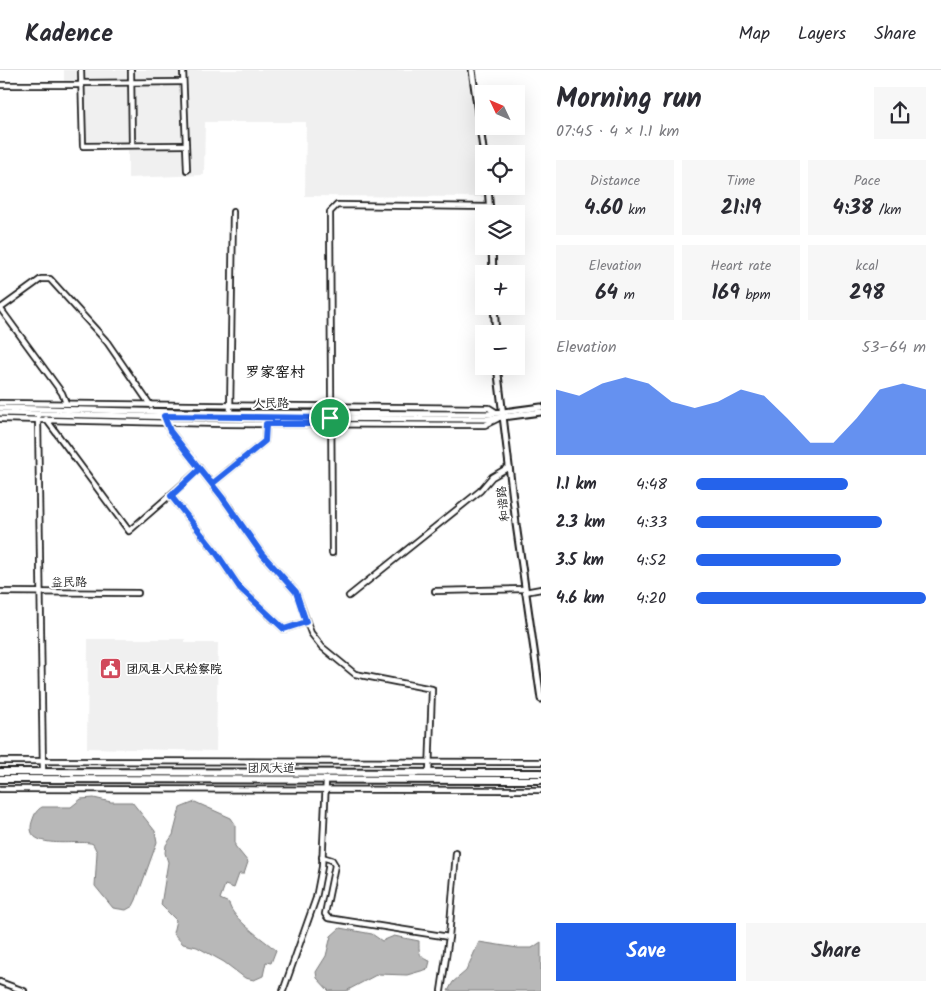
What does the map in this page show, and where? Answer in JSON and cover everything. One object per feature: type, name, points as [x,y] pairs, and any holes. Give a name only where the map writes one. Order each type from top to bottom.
[{"type":"main road","name":"团风大道","points":[[0,772],[541,773]]},
{"type":"main road","name":"团风大道","points":[[0,779],[541,780]]},
{"type":"street","points":[[81,70],[83,146],[186,144]]},
{"type":"street","points":[[131,70],[132,145]]},
{"type":"street","points":[[183,70],[187,170]]},
{"type":"street","points":[[472,70],[482,145]]},
{"type":"street","points":[[0,85],[183,82]]},
{"type":"street","points":[[332,553],[329,217],[331,210],[337,205],[475,207]]},
{"type":"street","points":[[230,412],[233,212]]},
{"type":"street","points":[[66,403],[62,393],[1,308],[41,279],[50,279],[106,342],[154,411]]},
{"type":"street","name":"和谐路","points":[[498,375],[501,416],[541,699]]},
{"type":"street","points":[[0,403],[489,408],[501,416]]},
{"type":"street","name":"人民路","points":[[501,416],[541,407]]},
{"type":"street","name":"人民路","points":[[0,408],[230,412],[330,418]]},
{"type":"street","name":"人民路","points":[[0,413],[330,418],[501,416],[541,412]]},
{"type":"street","points":[[0,419],[39,415],[47,420],[129,531],[200,469]]},
{"type":"street","points":[[39,415],[43,772]]},
{"type":"street","points":[[164,416],[170,431],[212,484],[262,554],[296,592],[311,634],[322,647],[355,674],[432,689],[429,772]]},
{"type":"street","points":[[47,420],[266,424],[330,418]]},
{"type":"street","points":[[212,484],[265,441],[266,424]]},
{"type":"street","points":[[349,596],[480,491],[492,477],[509,467]]},
{"type":"street","points":[[171,496],[215,551],[244,592],[284,629],[306,622]]},
{"type":"street","points":[[435,591],[541,589]]},
{"type":"street","name":"益民路","points":[[0,592],[138,593]]},
{"type":"street","points":[[0,761],[541,762]]},
{"type":"street","points":[[283,991],[316,898],[322,858],[326,780]]},
{"type":"street","points":[[0,789],[541,790]]},
{"type":"street","points":[[441,991],[449,937],[456,853]]},
{"type":"street","points":[[322,858],[332,860],[335,865],[325,914],[328,918],[449,937]]},
{"type":"street","points":[[0,982],[24,991]]},
{"type":"shaded area","points":[[64,70],[467,70],[475,135],[477,135],[478,145],[475,145],[475,195],[486,195],[486,197],[305,196],[306,122],[205,122],[204,175],[128,178],[128,150],[81,150],[79,83],[64,82]]},
{"type":"shaded area","points":[[88,639],[185,639],[185,643],[218,643],[216,751],[87,748]]},
{"type":"shaded area","points":[[94,798],[111,802],[132,802],[155,831],[157,842],[136,900],[133,906],[126,910],[113,908],[95,886],[97,852],[93,844],[43,841],[35,837],[31,830],[33,819],[37,811],[42,807],[71,807],[81,799]]},
{"type":"shaded area","points":[[195,802],[231,818],[235,824],[235,846],[248,862],[244,874],[239,874],[234,888],[225,885],[220,899],[229,903],[235,915],[242,922],[276,950],[271,963],[266,962],[263,976],[254,980],[245,978],[224,962],[197,947],[183,944],[173,933],[176,920],[161,905],[168,862],[165,853],[166,845],[173,835],[180,808]]},
{"type":"shaded area","points":[[340,928],[372,934],[382,941],[394,936],[419,941],[421,956],[430,961],[428,969],[407,975],[378,974],[346,991],[329,991],[317,978],[316,972],[326,956],[331,936]]},
{"type":"shaded area","points":[[479,942],[518,948],[532,948],[541,942],[541,991],[448,991],[453,982],[466,971]]},
{"type":"place","name":"团风县人民检察院","points":[[110,669]]},
{"type":"district","name":"罗家窑村","points":[[275,372]]},
{"type":"route","points":[[330,418],[164,416],[170,431],[200,469],[222,497],[262,554],[296,592],[306,622],[284,629],[240,588],[215,551],[171,496],[200,469],[212,484],[265,441],[266,424],[330,424],[330,418]]}]
